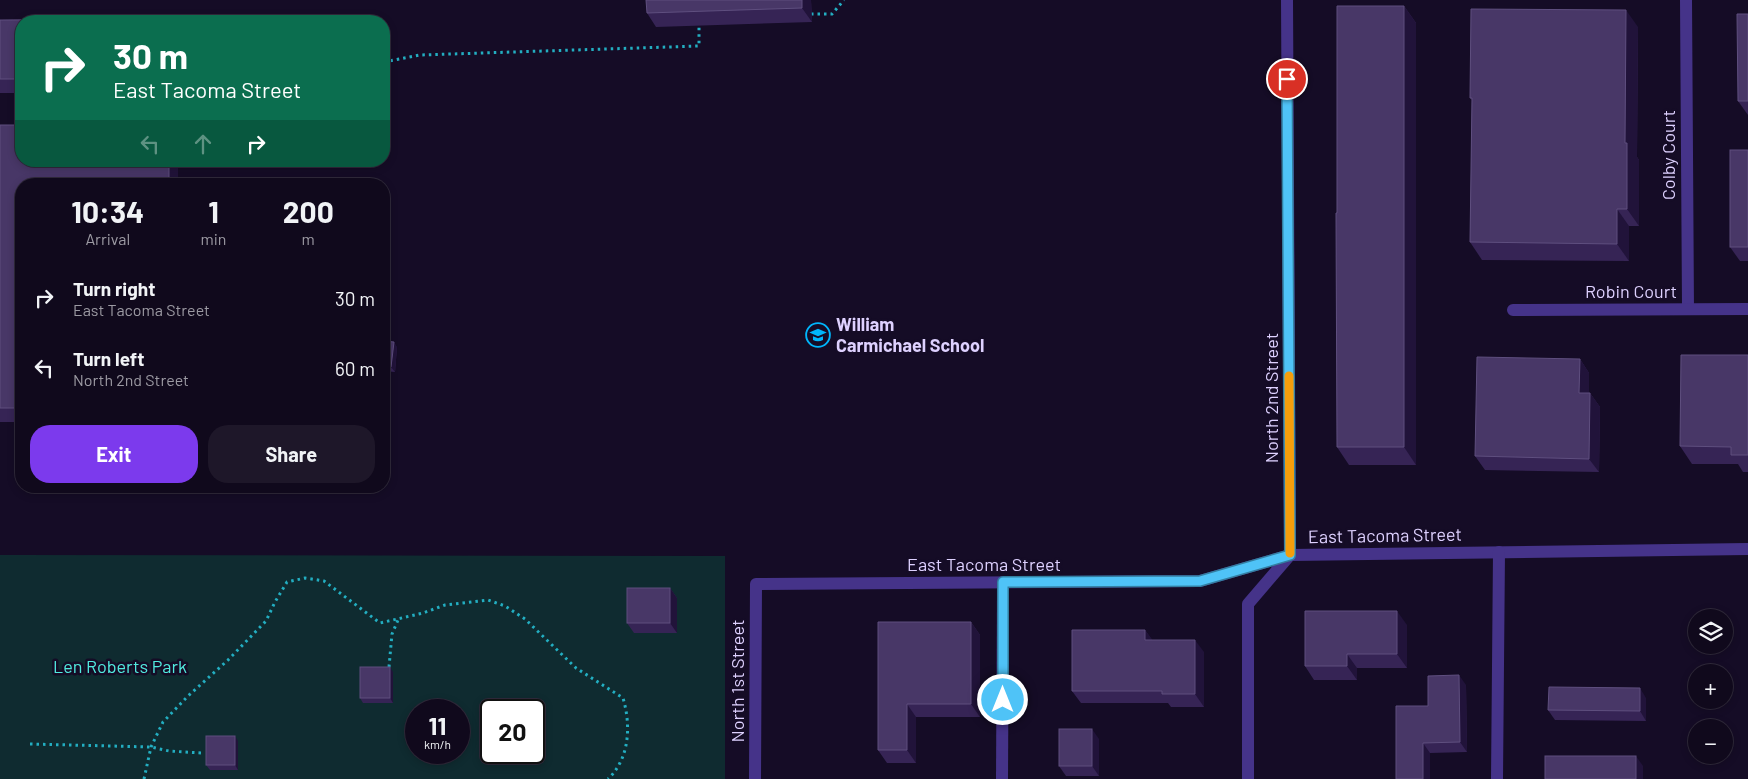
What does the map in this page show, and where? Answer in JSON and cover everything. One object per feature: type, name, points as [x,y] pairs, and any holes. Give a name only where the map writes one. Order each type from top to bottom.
[{"type":"street","name":"North 2nd Street","points":[[1287,0],[1290,555]]},
{"type":"street","name":"Colby Court","points":[[1686,0],[1688,309]]},
{"type":"street","name":"Robin Court","points":[[1513,310],[1748,309]]},
{"type":"street","name":"East Tacoma Street","points":[[756,584],[1200,581],[1290,555],[1748,549]]},
{"type":"street","points":[[1497,779],[1499,552]]},
{"type":"street","points":[[1248,779],[1248,604],[1290,555]]},
{"type":"street","points":[[1002,779],[1003,582]]},
{"type":"street","name":"North 1st Street","points":[[755,779],[756,584]]},
{"type":"path","points":[[812,14],[832,14],[844,0]]},
{"type":"path","points":[[390,61],[420,56],[699,46],[699,26]]},
{"type":"path","points":[[144,779],[151,746],[163,722],[266,621],[286,582],[305,578],[324,581],[380,623],[423,613],[445,604],[488,600],[505,606],[525,619],[576,668],[623,698],[627,710],[627,740],[623,758],[608,779]]},
{"type":"path","points":[[388,667],[392,634],[398,620]]},
{"type":"path","points":[[30,744],[151,746],[169,752],[201,754]]},
{"type":"green space","name":"Len Roberts Park","points":[[0,555],[725,556],[725,779],[0,779]]},
{"type":"building","points":[[646,0],[802,0],[802,8],[647,13]]},
{"type":"building","points":[[1337,6],[1404,6],[1404,447],[1337,447]]},
{"type":"building","points":[[1471,9],[1626,10],[1625,143],[1627,143],[1627,209],[1617,209],[1617,244],[1470,242]]},
{"type":"building","points":[[1737,14],[1748,14],[1748,101],[1738,101]]},
{"type":"building","points":[[0,20],[15,20],[15,79],[0,79]]},
{"type":"building","points":[[0,125],[15,125],[15,167],[169,167],[169,178],[15,178],[15,408],[0,408]]},
{"type":"building","points":[[1730,150],[1748,150],[1748,247],[1730,247]]},
{"type":"building","points":[[390,342],[394,342],[390,367]]},
{"type":"building","points":[[1681,355],[1748,355],[1748,455],[1731,455],[1731,447],[1680,446]]},
{"type":"building","points":[[1477,357],[1580,359],[1579,393],[1590,393],[1589,459],[1475,456]]},
{"type":"building","points":[[627,588],[670,588],[670,623],[627,623]]},
{"type":"building","points":[[1305,611],[1397,611],[1397,654],[1347,654],[1347,666],[1305,666]]},
{"type":"building","points":[[878,622],[971,622],[971,704],[907,704],[907,750],[878,750]]},
{"type":"building","points":[[1072,630],[1145,630],[1145,640],[1195,640],[1195,694],[1162,694],[1162,691],[1072,691]]},
{"type":"building","points":[[360,667],[390,667],[390,698],[360,698]]},
{"type":"building","points":[[1459,675],[1460,742],[1423,743],[1423,779],[1396,779],[1396,706],[1428,706],[1428,676]]},
{"type":"building","points":[[1549,687],[1640,688],[1640,711],[1548,710]]},
{"type":"building","points":[[1059,729],[1092,729],[1092,766],[1059,766]]},
{"type":"building","points":[[206,736],[235,736],[235,765],[206,765]]},
{"type":"building","points":[[1545,756],[1636,756],[1636,779],[1545,779]]},
{"type":"slow traffic","points":[[1289,376],[1290,553]]},
{"type":"place","name":"William Carmichael School","points":[[818,335]]},
{"type":"route","points":[[1003,700],[1003,582],[1200,581],[1290,555],[1287,79]]}]
